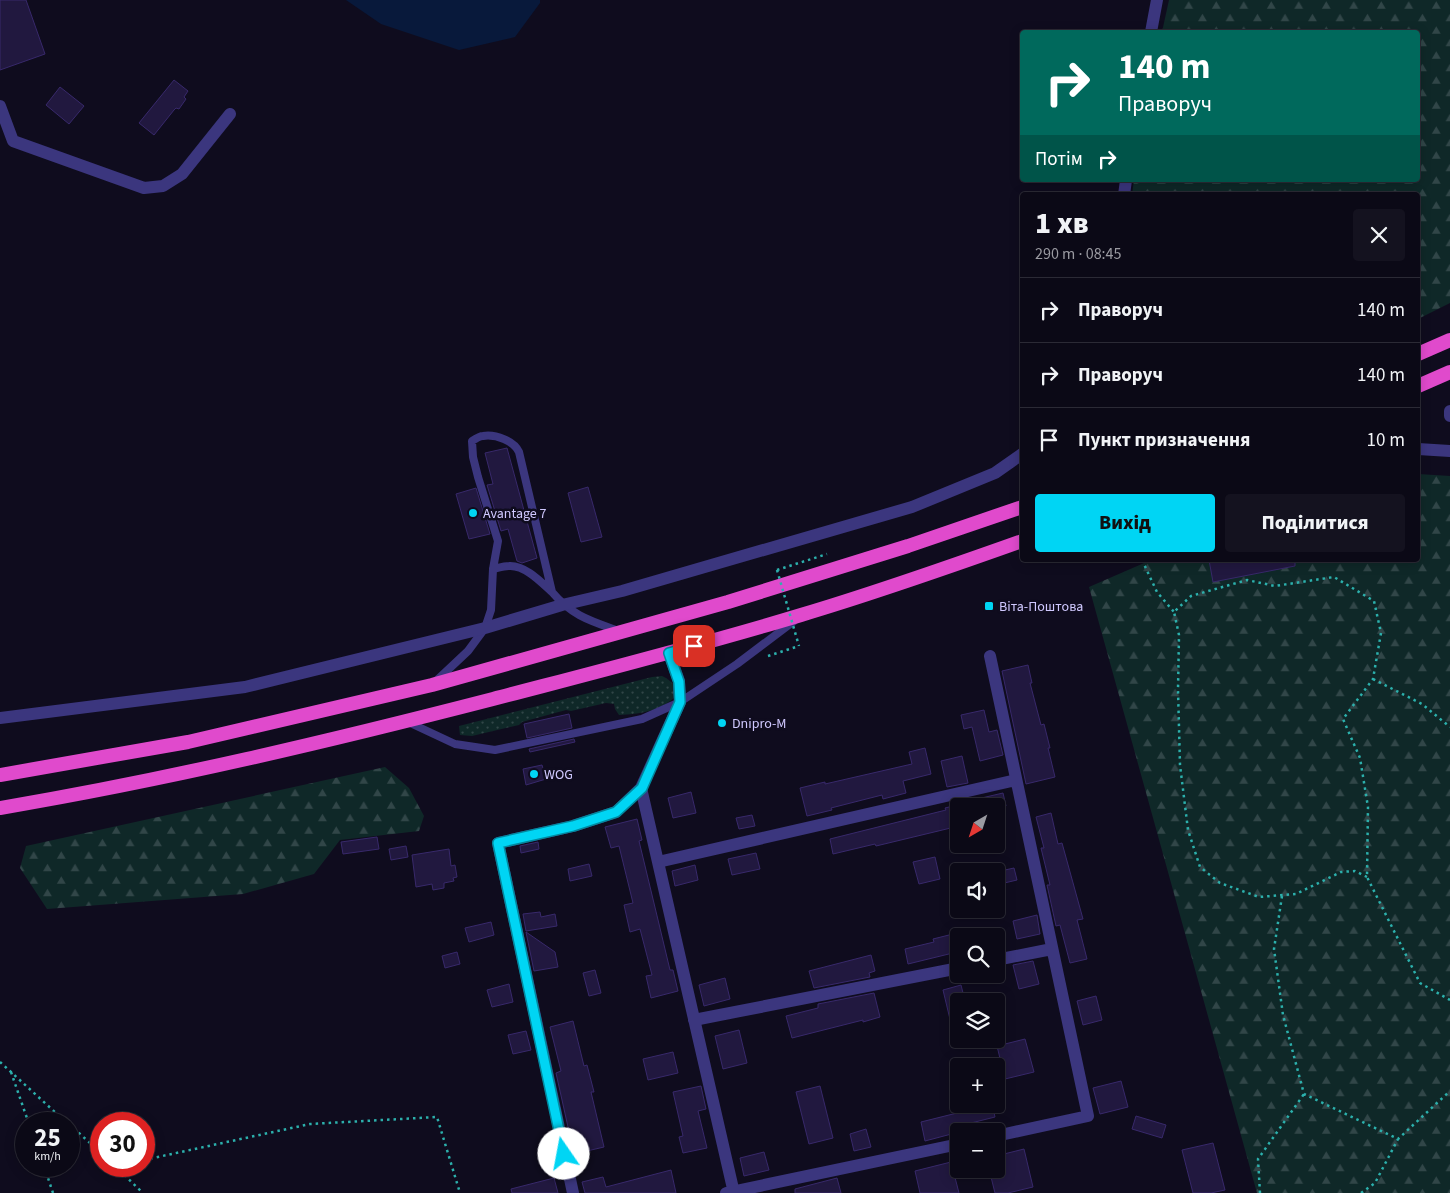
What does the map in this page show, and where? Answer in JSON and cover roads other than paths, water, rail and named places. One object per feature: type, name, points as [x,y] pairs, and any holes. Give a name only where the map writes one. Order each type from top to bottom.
[{"type":"highway","points":[[1420,353],[1450,340]]},
{"type":"highway","points":[[1420,385],[1450,372]]},
{"type":"highway","points":[[0,775],[188,742],[432,685],[794,582],[1020,508]]},
{"type":"highway","points":[[0,808],[194,770],[406,721],[669,653],[802,615],[1020,542]]},
{"type":"street","points":[[1151,30],[1157,0]]},
{"type":"street","points":[[0,106],[13,141],[144,188],[164,186],[182,174],[230,114]]},
{"type":"street","points":[[1450,411],[1450,416]]},
{"type":"street","points":[[1420,449],[1450,451]]},
{"type":"street","points":[[0,718],[245,688],[485,628],[562,605],[622,591],[912,507],[995,473],[1020,455]]},
{"type":"street","points":[[573,1193],[498,843],[573,826],[616,812],[642,788],[680,702],[679,682],[669,653]]},
{"type":"street","points":[[990,656],[1088,1116],[1005,1134]]},
{"type":"street","points":[[658,862],[1016,780]]},
{"type":"street","points":[[642,788],[731,1192],[950,1146]]},
{"type":"street","points":[[1005,958],[1052,949]]},
{"type":"street","points":[[694,1020],[950,970]]},
{"type":"lane","points":[[432,685],[468,651],[485,628],[491,610],[493,570],[498,541],[473,457],[472,441],[482,436],[499,437],[516,446],[519,452],[552,592]]},
{"type":"lane","points":[[493,570],[510,566],[519,568],[529,573],[552,592],[562,605],[584,618],[622,631]]},
{"type":"lane","points":[[406,721],[455,744],[495,750],[642,719],[680,702],[737,664],[802,615]]},
{"type":"water","points":[[346,0],[540,0],[540,3],[515,37],[459,50],[381,24]]},
{"type":"place","name":"Avantage 7","points":[[473,513]]},
{"type":"place","name":"Віта-Поштова","points":[[989,606]]},
{"type":"place","name":"Dnipro-M","points":[[722,723]]},
{"type":"place","name":"WOG","points":[[534,774]]}]
